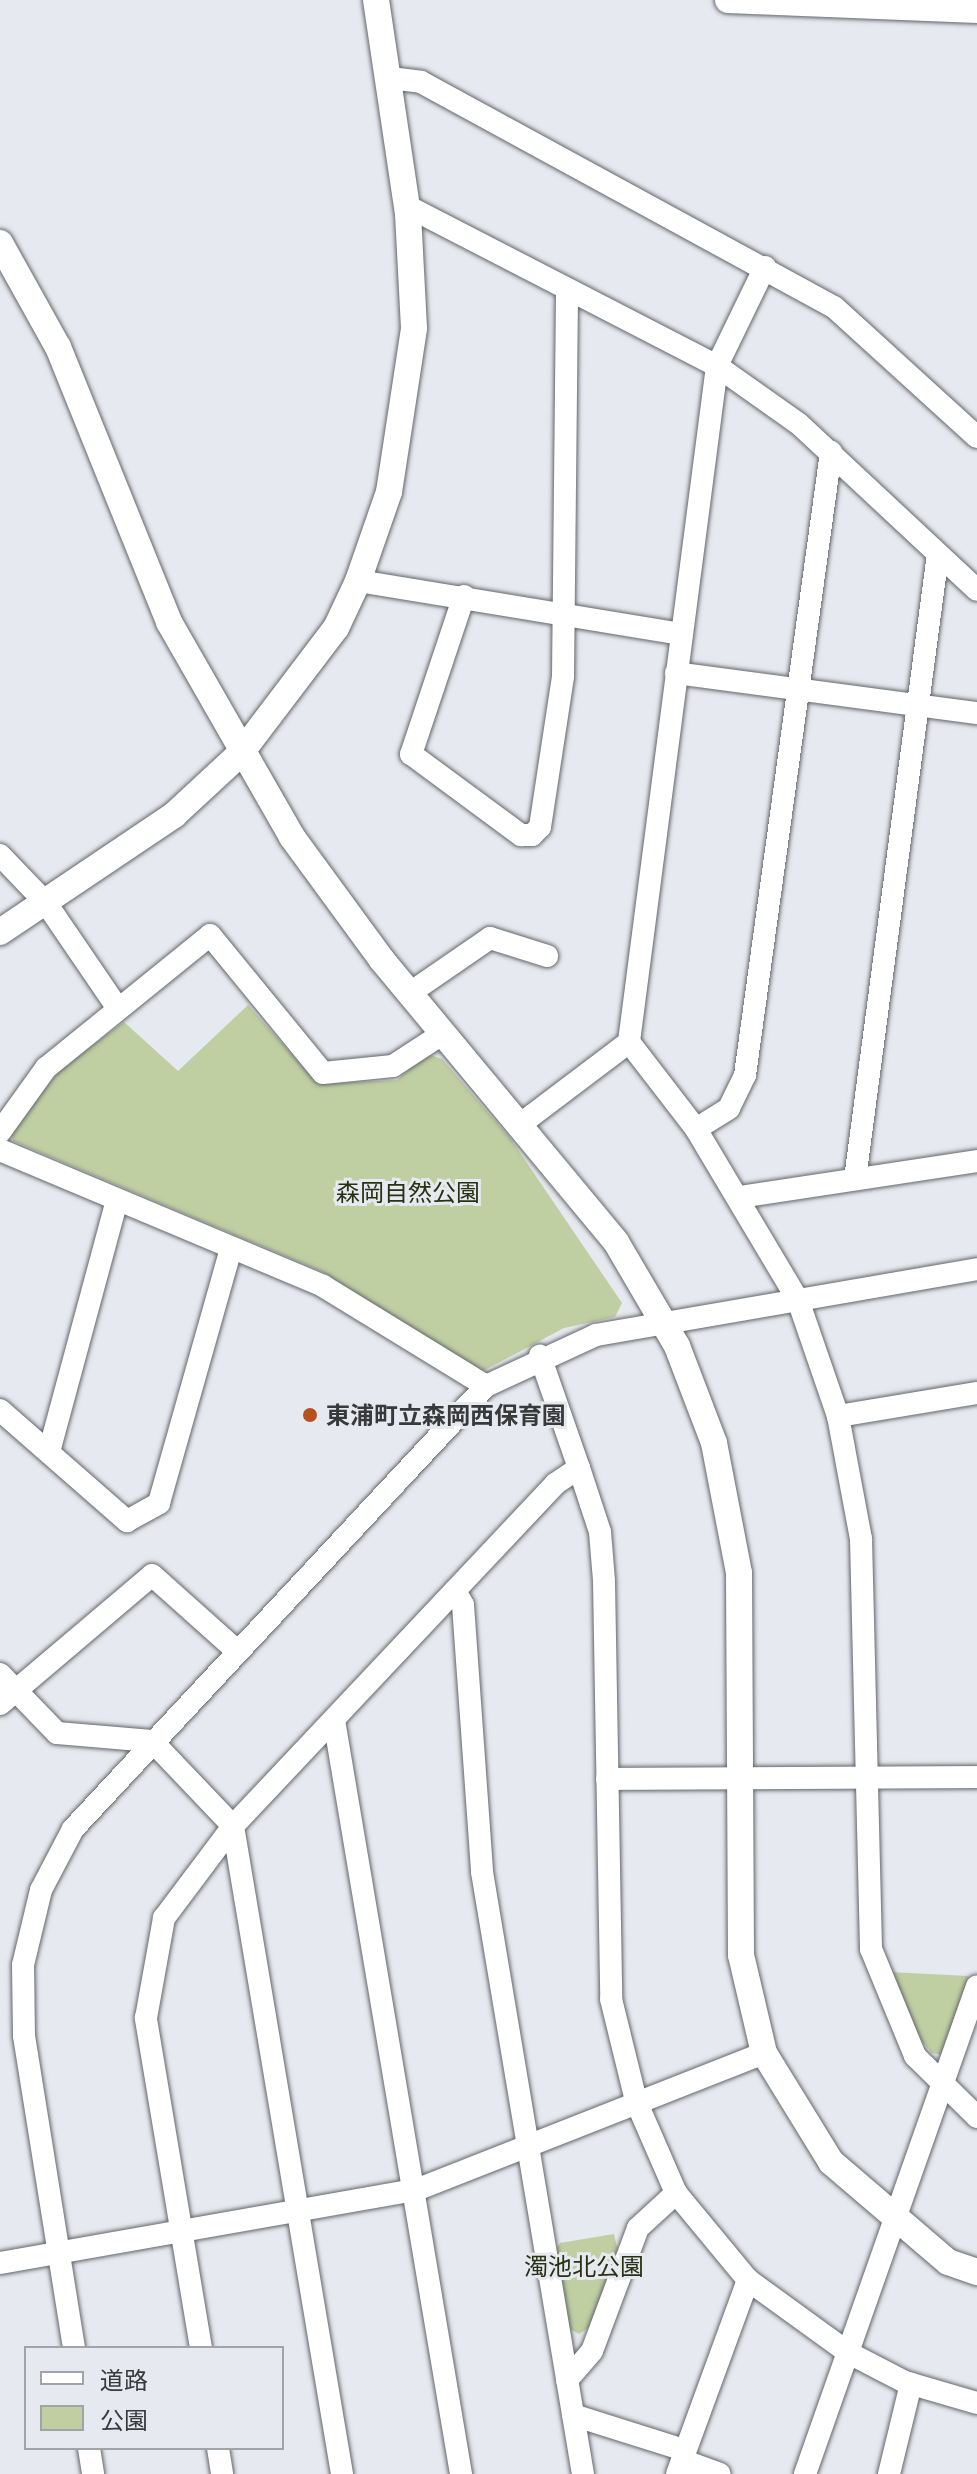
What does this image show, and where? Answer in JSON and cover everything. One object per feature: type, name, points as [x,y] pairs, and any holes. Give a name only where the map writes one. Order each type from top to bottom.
[{"type":"street","points":[[0,932],[174,815],[241,753],[329,639],[358,581],[389,492],[414,328],[407,206],[376,0]]},
{"type":"street","points":[[728,0],[977,10]]},
{"type":"street","points":[[390,78],[421,82],[834,307],[977,437]]},
{"type":"street","points":[[407,206],[717,366],[831,452],[977,590]]},
{"type":"street","points":[[0,243],[58,347],[169,622],[241,753],[328,888],[442,1034],[616,1242],[663,1321],[699,1397],[726,1487],[739,1573],[741,1955],[764,2053],[831,2162],[948,2262],[977,2272]]},
{"type":"street","points":[[765,267],[717,366],[629,1042],[696,1129],[740,1197],[798,1300],[838,1416],[861,1539],[871,1949],[897,2026],[944,2091],[977,2117]]},
{"type":"street","points":[[464,596],[411,754],[521,835],[540,827],[565,611],[567,290]]},
{"type":"street","points":[[696,1129],[729,1108],[745,1075],[794,689],[831,452]]},
{"type":"street","points":[[855,1179],[912,704],[938,554]]},
{"type":"street","points":[[358,581],[565,611],[682,634]]},
{"type":"street","points":[[676,673],[977,713]]},
{"type":"street","points":[[0,855],[46,903],[117,1007]]},
{"type":"street","points":[[0,1132],[46,1068],[117,1007],[210,935],[323,1073],[393,1066],[442,1034]]},
{"type":"street","points":[[410,993],[490,938],[547,956]]},
{"type":"street","points":[[518,1126],[629,1042]]},
{"type":"street","points":[[0,1150],[323,1286],[486,1386]]},
{"type":"street","points":[[740,1197],[977,1160]]},
{"type":"street","points":[[49,1452],[117,1200]]},
{"type":"street","points":[[0,1410],[127,1521],[159,1503],[231,1248]]},
{"type":"street","points":[[74,2346],[24,2036],[26,1940],[73,1829],[486,1386],[540,1356],[663,1321],[977,1269]]},
{"type":"street","points":[[540,1356],[600,1532],[611,1999],[636,2101],[676,2193],[748,2280],[849,2353],[911,2384],[977,2403]]},
{"type":"street","points":[[838,1416],[977,1393]]},
{"type":"street","points":[[201,2346],[150,2051],[147,1987],[164,1918],[233,1826],[455,1591],[579,1468]]},
{"type":"street","points":[[237,1651],[152,1575],[5,1689],[57,1733],[152,1741],[233,1826],[342,2474]]},
{"type":"street","points":[[455,1591],[463,1605],[482,1872],[583,2474]]},
{"type":"street","points":[[334,1720],[416,2190],[461,2474]]},
{"type":"street","points":[[607,1779],[977,1777]]},
{"type":"street","points":[[805,2474],[944,2091],[977,1986]]},
{"type":"street","points":[[0,2263],[416,2190],[764,2053]]},
{"type":"street","points":[[567,2380],[592,2351],[638,2228],[676,2193]]},
{"type":"street","points":[[681,2461],[748,2280]]},
{"type":"street","points":[[889,2474],[911,2384]]},
{"type":"street","points":[[573,2415],[681,2461],[720,2474]]},
{"type":"street","points":[[89,2450],[93,2474]]},
{"type":"street","points":[[218,2450],[222,2474]]},
{"type":"green space","name":"森岡自然公園","points":[[248,1005],[318,1084],[397,1080],[427,1054],[442,1059],[510,1138],[622,1303],[615,1317],[564,1328],[481,1372],[323,1272],[13,1141],[10,1132],[61,1069],[124,1022],[178,1071]]},
{"type":"green space","points":[[889,1972],[969,1976],[943,2055],[932,2053],[907,2025]]},
{"type":"green space","name":"濁池北公園","points":[[614,2234],[618,2252],[593,2325],[579,2334],[568,2328],[554,2253],[560,2243]]},
{"type":"place","name":"東浦町立森岡西保育園","points":[[310,1415]]}]
